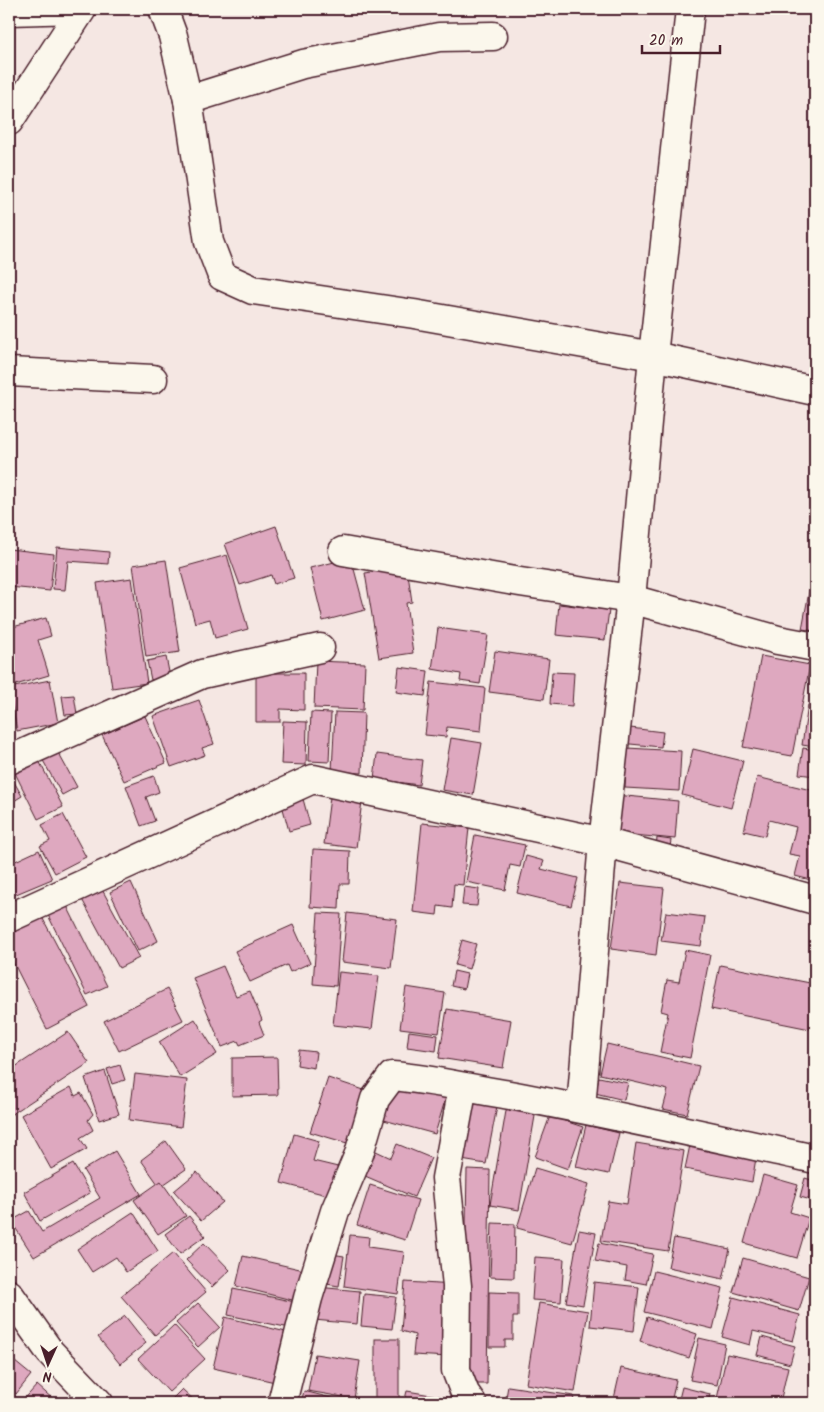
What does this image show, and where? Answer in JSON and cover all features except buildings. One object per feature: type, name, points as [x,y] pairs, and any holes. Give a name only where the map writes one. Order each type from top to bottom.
[{"type":"street","points":[[9,11],[78,9]]},
{"type":"street","points":[[9,121],[82,9]]},
{"type":"street","points":[[164,9],[173,36],[188,100],[209,242],[222,276],[253,290],[414,314],[653,356],[815,391]]},
{"type":"street","points":[[581,1108],[603,842],[631,599],[653,356],[690,9]]},
{"type":"street","points":[[188,100],[302,64],[439,37],[492,36]]},
{"type":"street","points":[[9,372],[153,379]]},
{"type":"street","points":[[343,551],[631,599],[778,640],[815,647]]},
{"type":"street","points":[[9,760],[202,674],[320,648]]},
{"type":"street","points":[[9,918],[313,779],[603,842],[815,900]]},
{"type":"street","points":[[282,1403],[308,1298],[335,1211],[359,1154],[375,1099],[392,1076],[424,1078],[463,1087],[581,1108],[815,1159]]},
{"type":"street","points":[[463,1087],[446,1178],[457,1286],[456,1370],[465,1393],[472,1403]]},
{"type":"street","points":[[9,1294],[50,1352],[99,1403]]}]
